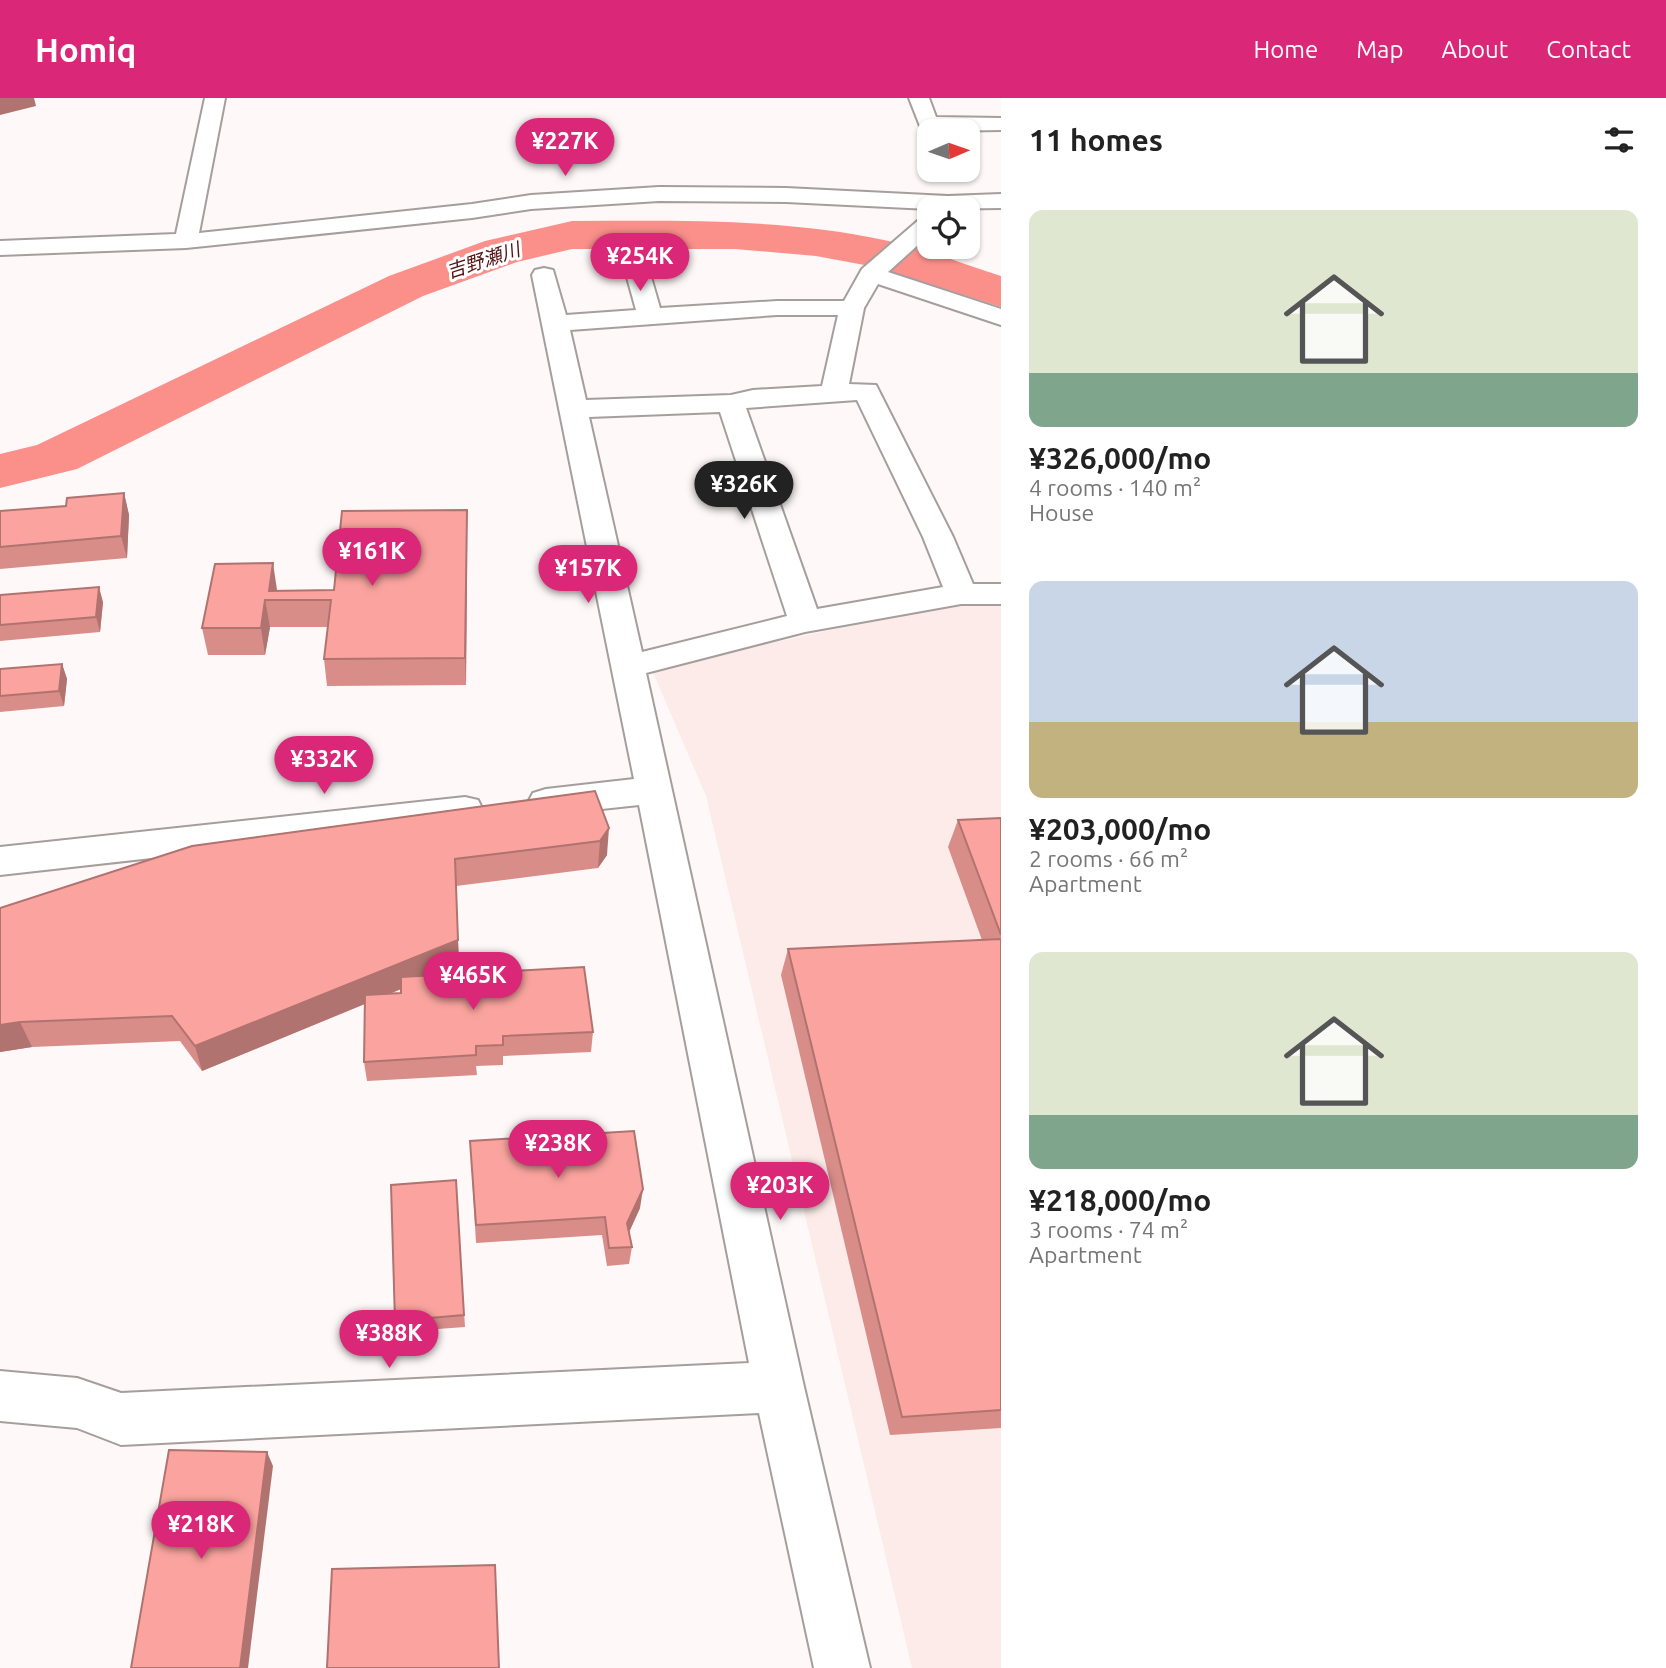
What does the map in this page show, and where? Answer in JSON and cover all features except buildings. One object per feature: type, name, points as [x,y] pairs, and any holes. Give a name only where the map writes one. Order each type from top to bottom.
[{"type":"street","points":[[186,241],[215,98]]},
{"type":"street","points":[[919,98],[926,122],[943,125],[1001,124]]},
{"type":"street","points":[[0,248],[186,241],[472,211],[531,202],[659,194],[786,195],[917,203]]},
{"type":"street","points":[[980,202],[1001,201]]},
{"type":"street","points":[[833,395],[852,308],[871,274],[917,235]]},
{"type":"street","points":[[637,270],[650,316]]},
{"type":"street","points":[[871,274],[1001,317]]},
{"type":"street","points":[[544,275],[575,409],[779,1387],[842,1668]]},
{"type":"street","points":[[556,323],[778,308],[852,308]]},
{"type":"street","points":[[575,409],[731,403],[753,398],[866,391],[938,537],[961,594]]},
{"type":"street","points":[[731,403],[805,622]]},
{"type":"street","points":[[628,667],[805,622],[961,594],[1001,594]]},
{"type":"street","points":[[0,861],[655,790]]},
{"type":"street","points":[[0,1396],[78,1403],[121,1419],[779,1387]]},
{"type":"shaded area","points":[[1001,602],[1001,1668],[912,1668],[706,796],[652,670],[936,606]]},
{"type":"waterway","name":"吉野瀬川","points":[[0,471],[57,457],[406,286],[502,251],[572,235],[735,235],[816,242],[884,254],[1001,292]]}]
